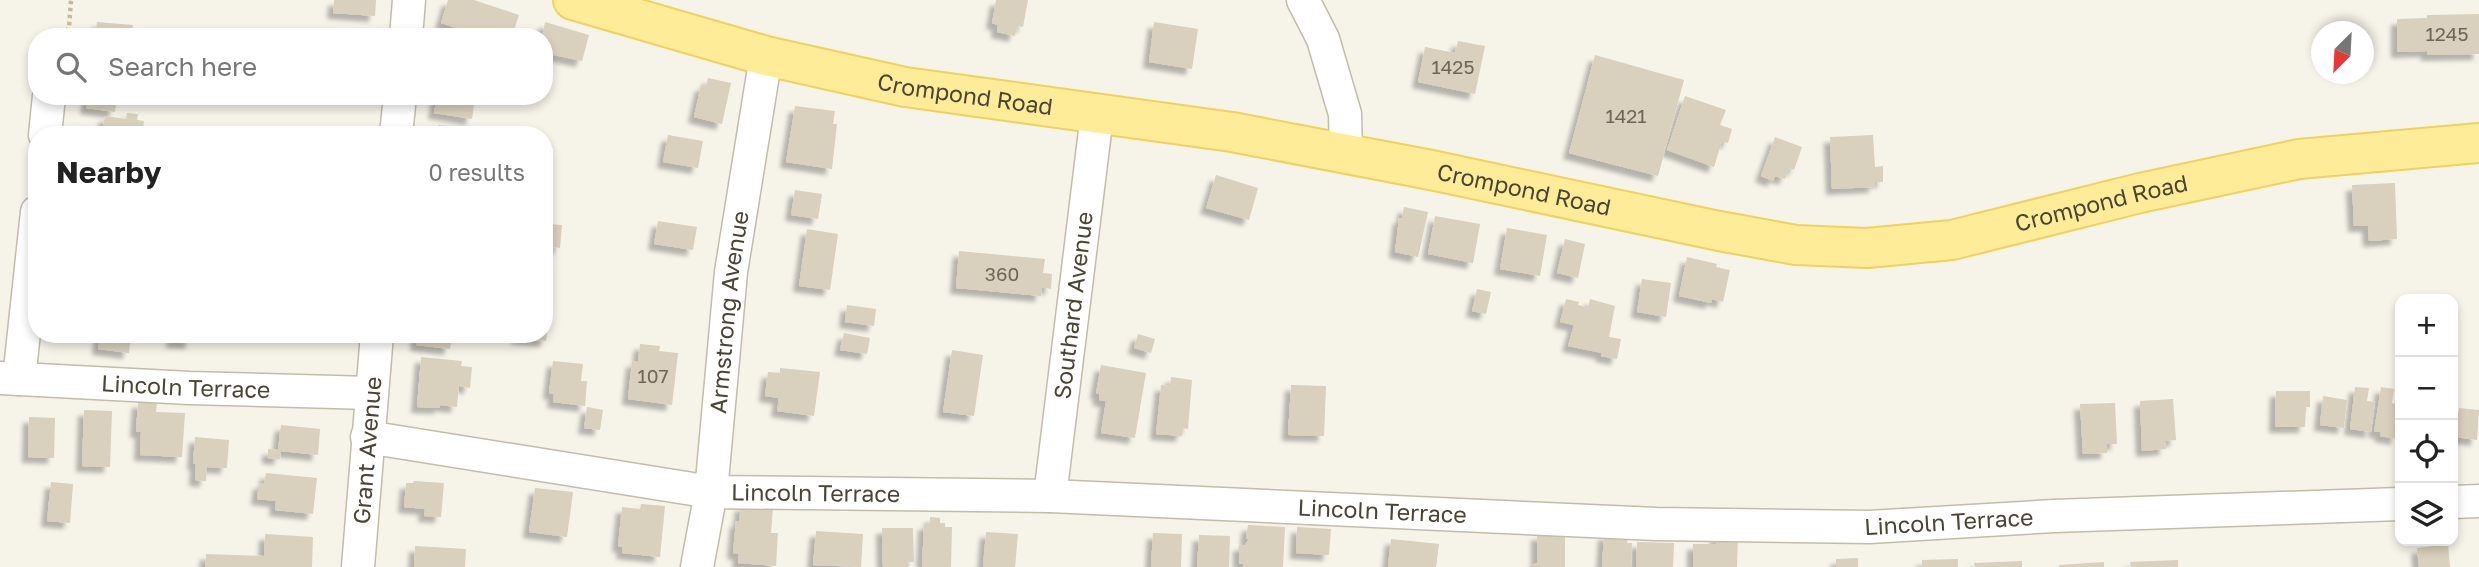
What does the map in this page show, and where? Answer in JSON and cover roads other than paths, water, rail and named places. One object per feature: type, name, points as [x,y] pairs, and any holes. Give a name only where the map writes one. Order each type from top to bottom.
[{"type":"main road","name":"Crompond Road","points":[[573,0],[766,56],[905,87],[1232,132],[1719,232],[1796,245],[1867,248],[1952,240],[2140,193],[2299,159],[2479,143]]},
{"type":"street","points":[[407,28],[409,0]]},
{"type":"street","points":[[1303,0],[1323,39],[1345,114],[1346,154]]},
{"type":"street","name":"Armstrong Avenue","points":[[697,567],[711,492],[731,272],[766,56]]},
{"type":"street","points":[[46,126],[48,105]]},
{"type":"street","points":[[397,126],[399,105]]},
{"type":"street","name":"Southard Avenue","points":[[1050,496],[1097,115]]},
{"type":"street","points":[[10,378],[28,267]]},
{"type":"street","name":"Grant Avenue","points":[[358,567],[376,343]]},
{"type":"street","name":"Lincoln Terrace","points":[[10,378],[188,388],[372,393]]},
{"type":"street","name":"Lincoln Terrace","points":[[367,437],[711,492],[1050,496],[1656,524],[1869,527],[2054,516],[2395,504]]},
{"type":"street","points":[[2458,502],[2479,501]]}]
